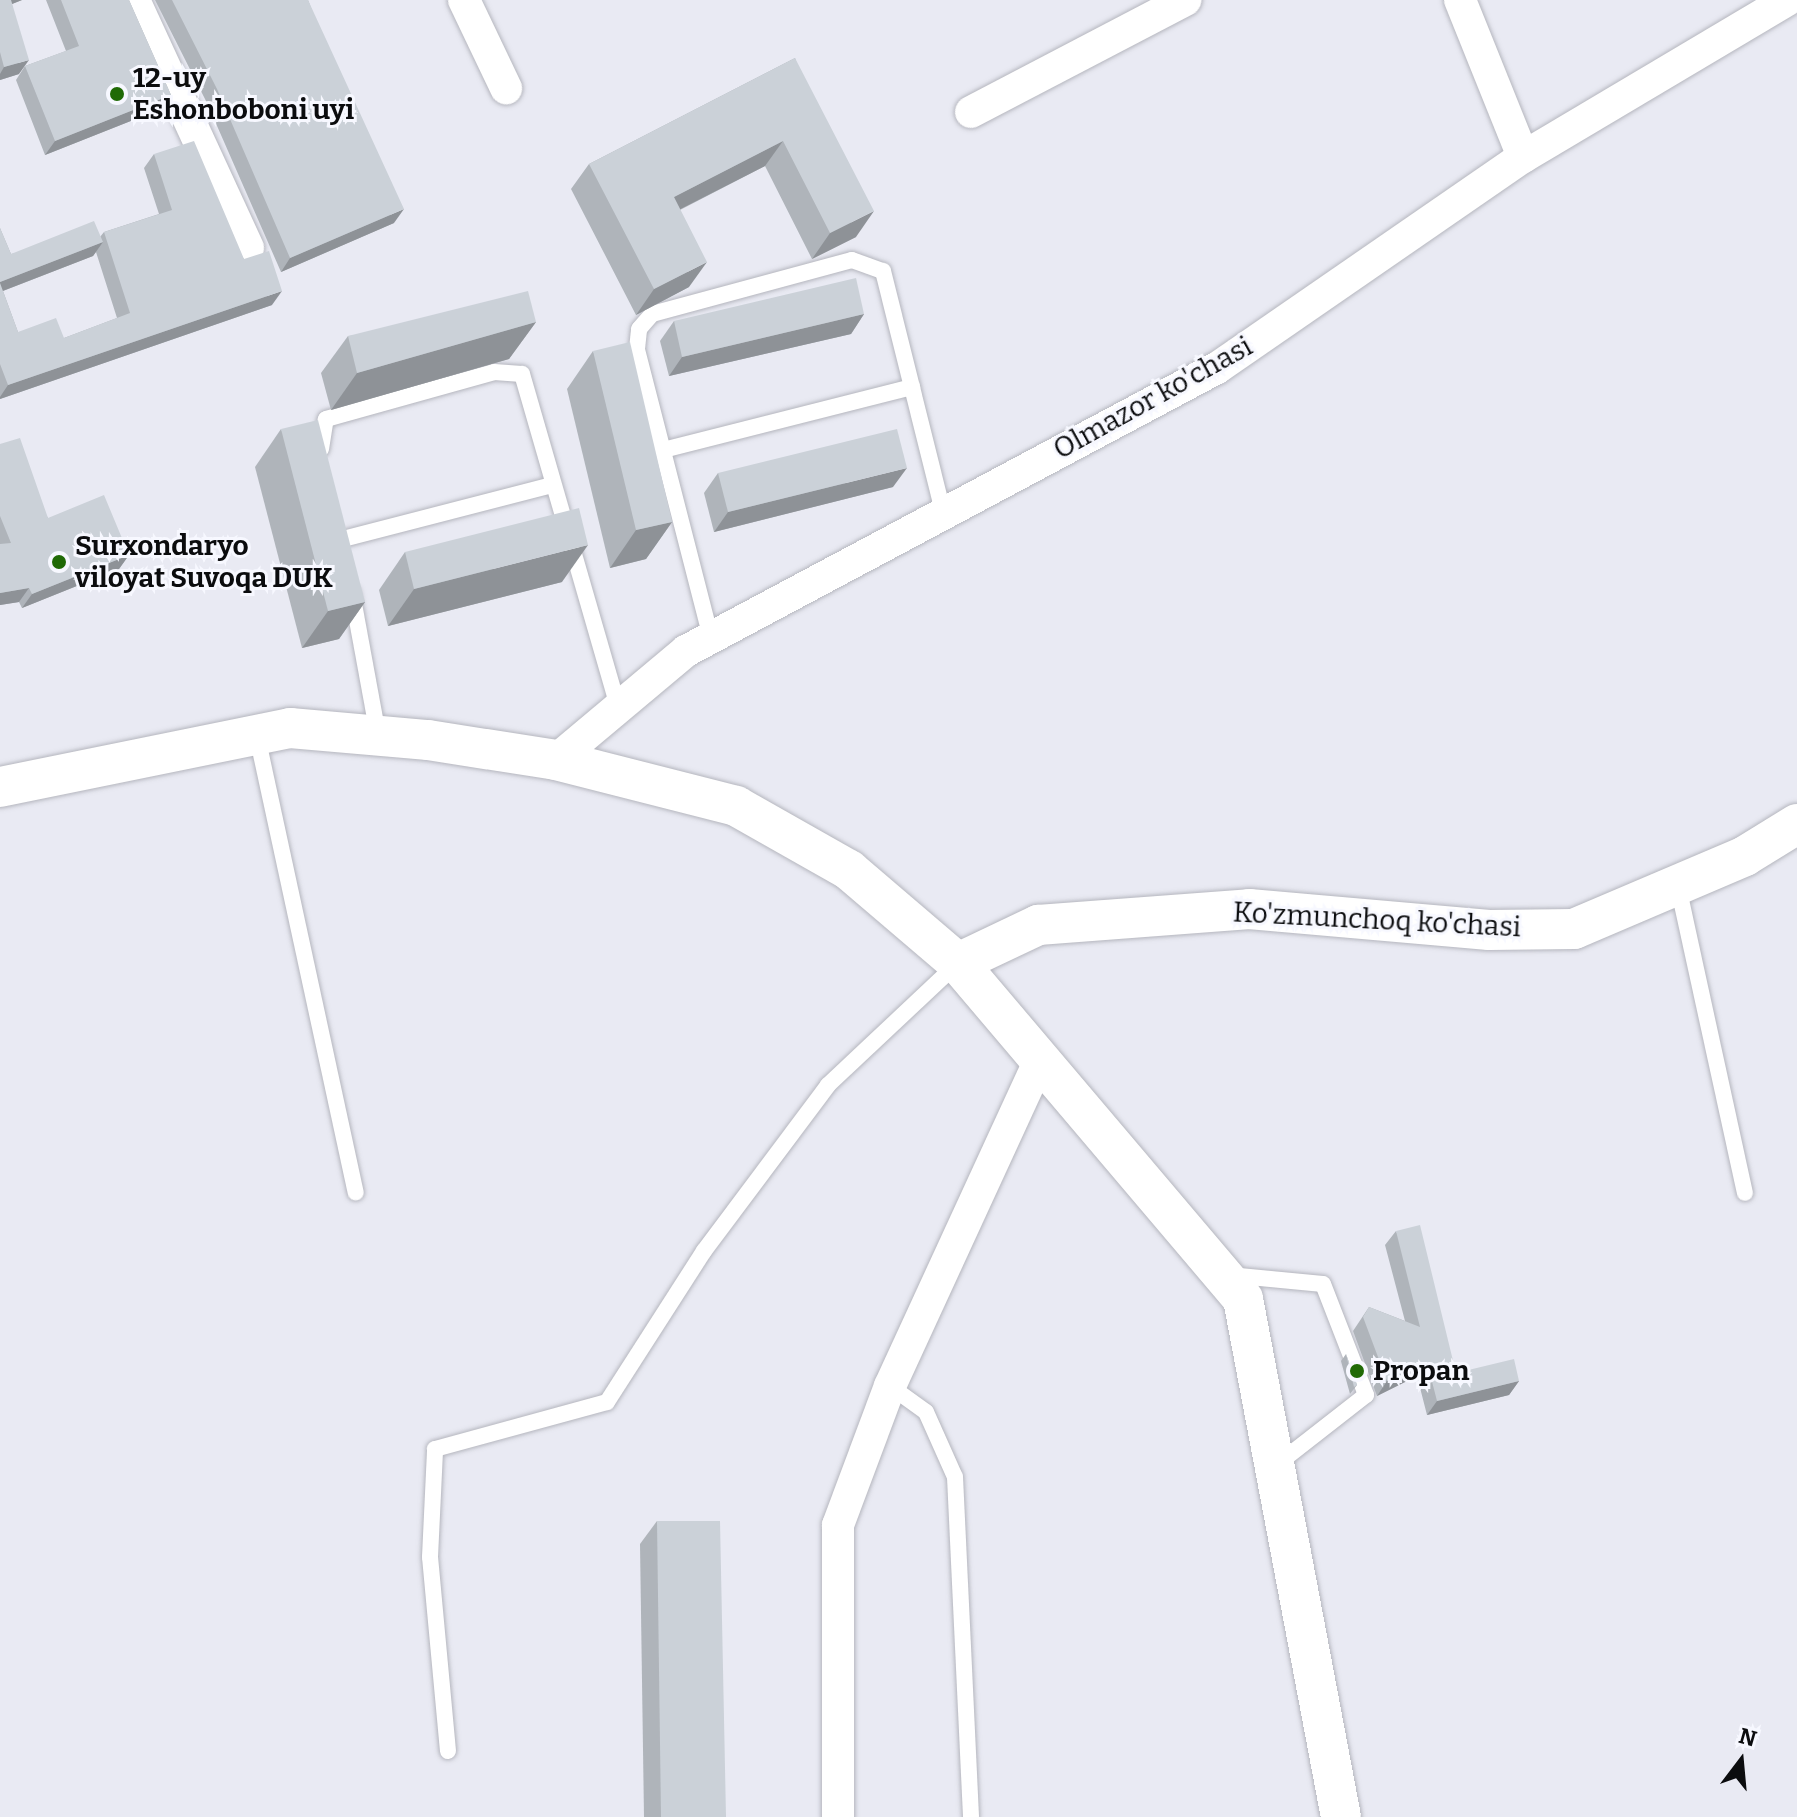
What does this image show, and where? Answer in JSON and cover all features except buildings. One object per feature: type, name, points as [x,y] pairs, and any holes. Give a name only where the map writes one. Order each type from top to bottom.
[{"type":"street","points":[[134,0],[248,248]]},
{"type":"street","points":[[464,0],[506,88]]},
{"type":"street","points":[[971,112],[1185,0]]},
{"type":"street","points":[[1460,0],[1523,157]]},
{"type":"street","name":"Olmazor ko'chasi","points":[[556,760],[618,707],[711,638],[1217,368],[1523,157],[1787,0]]},
{"type":"street","points":[[0,787],[290,728],[378,735],[556,760],[736,806],[849,870],[958,963],[1243,1299],[1341,1817]]},
{"type":"street","name":"Ko'zmunchoq ko'chasi","points":[[958,963],[1038,925],[1249,909],[1489,930],[1574,929],[1678,886],[1797,824]]},
{"type":"street","points":[[838,1817],[838,1525],[890,1386],[1040,1060]]},
{"type":"lane","points":[[711,638],[637,349],[639,329],[652,314],[852,260],[883,271],[943,512]]},
{"type":"lane","points":[[325,463],[319,434],[326,419],[511,370],[529,381],[552,485],[618,707]]},
{"type":"lane","points":[[663,450],[912,387]]},
{"type":"lane","points":[[378,735],[344,546],[552,485]]},
{"type":"lane","points":[[257,735],[356,1192]]},
{"type":"lane","points":[[1678,886],[1745,1193]]},
{"type":"lane","points":[[448,1751],[430,1557],[435,1449],[607,1402],[704,1251],[828,1085],[958,963]]},
{"type":"lane","points":[[1223,1274],[1323,1284],[1366,1395],[1274,1467]]},
{"type":"lane","points":[[890,1386],[926,1412],[955,1477],[971,1817]]},
{"type":"place","name":"12-uy Eshonboboni uyi","points":[[117,94]]},
{"type":"place","name":"Surxondaryo viloyat Suvoqa DUK","points":[[59,562]]},
{"type":"place","name":"Propan","points":[[1357,1371]]}]
